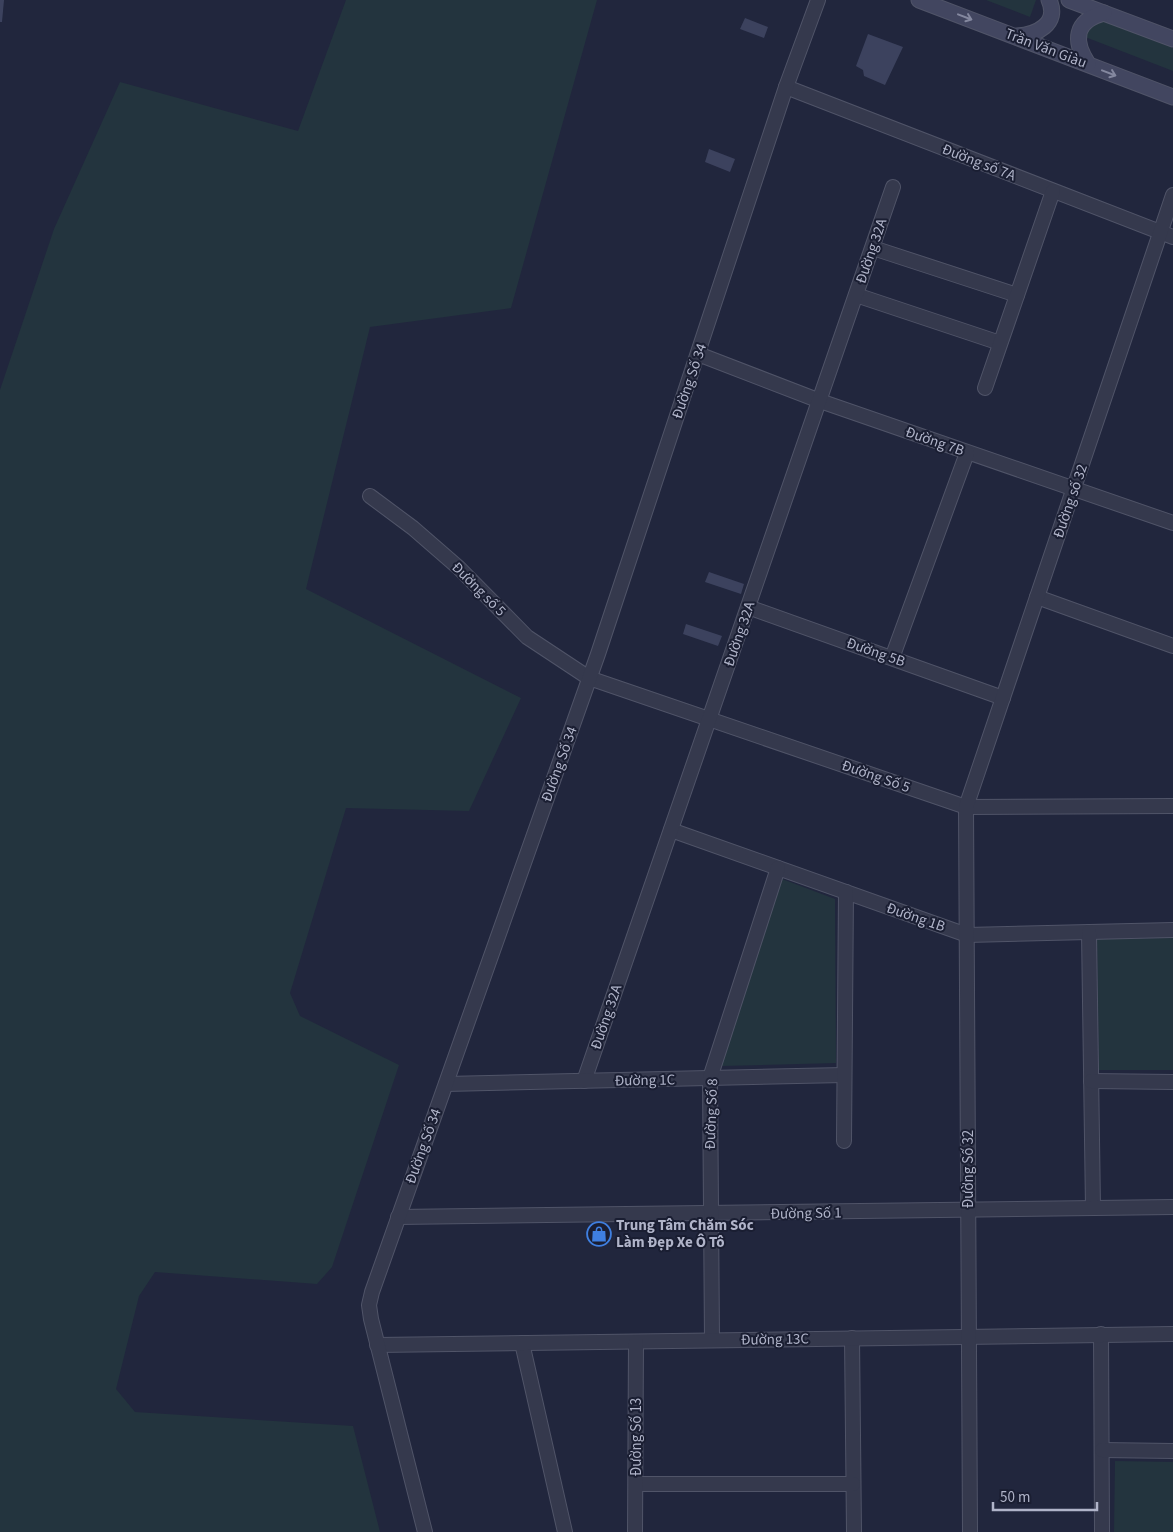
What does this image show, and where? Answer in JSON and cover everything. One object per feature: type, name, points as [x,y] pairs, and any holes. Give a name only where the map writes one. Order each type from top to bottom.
[{"type":"main road","name":"Trần Văn Giàu","points":[[919,0],[1173,97]]},
{"type":"main road","points":[[1015,36],[1035,34],[1047,25],[1052,12],[1049,0]]},
{"type":"main road","points":[[1069,0],[1173,39]]},
{"type":"main road","points":[[1088,64],[1078,46],[1079,33],[1088,20],[1104,13]]},
{"type":"street","name":"Đường Số 34","points":[[425,1532],[368,1305],[589,678],[786,87],[818,0]]},
{"type":"street","name":"Đường số 7A","points":[[786,87],[1167,235]]},
{"type":"street","name":"Đường 32A","points":[[584,1081],[893,187]]},
{"type":"street","points":[[985,388],[1053,191]]},
{"type":"street","name":"Đường số 32","points":[[966,807],[1074,490],[1167,235],[1173,195]]},
{"type":"street","points":[[873,248],[1017,295]]},
{"type":"street","points":[[856,295],[1000,343]]},
{"type":"street","name":"Đường 7B","points":[[698,354],[820,401],[967,453],[1173,522]]},
{"type":"street","points":[[892,658],[967,453]]},
{"type":"street","name":"Đường số 5","points":[[370,496],[413,528],[459,568],[527,637],[589,678]]},
{"type":"street","points":[[1038,596],[1173,646]]},
{"type":"street","name":"Đường 5B","points":[[748,607],[1004,698]]},
{"type":"street","name":"Đường Số 5","points":[[589,678],[966,807],[1173,806]]},
{"type":"street","name":"Đường Số 32","points":[[966,807],[970,1532]]},
{"type":"street","name":"Đường 1B","points":[[671,830],[967,935],[1173,930]]},
{"type":"street","name":"Đường Số 8","points":[[712,1340],[710,1078],[778,868]]},
{"type":"street","points":[[844,1141],[846,892]]},
{"type":"street","points":[[1089,932],[1093,1208]]},
{"type":"street","name":"Đường 1C","points":[[446,1084],[844,1075]]},
{"type":"street","points":[[1091,1081],[1173,1082]]},
{"type":"street","name":"Đường Số 1","points":[[398,1217],[710,1215],[1173,1207]]},
{"type":"street","points":[[1101,1334],[1102,1532]]},
{"type":"street","name":"Đường 13C","points":[[378,1345],[1173,1334]]},
{"type":"street","points":[[852,1338],[854,1532]]},
{"type":"street","name":"Đường Số 13","points":[[635,1532],[636,1342]]},
{"type":"street","points":[[522,1343],[565,1532]]},
{"type":"street","points":[[1102,1450],[1173,1451]]},
{"type":"street","points":[[636,1484],[853,1484]]},
{"type":"shaded area","points":[[346,0],[597,0],[511,308],[370,327],[306,589],[521,698],[469,811],[346,808],[290,993],[300,1016],[399,1065],[332,1267],[317,1284],[155,1272],[139,1296],[116,1389],[135,1412],[353,1426],[380,1532],[0,1532],[0,390],[54,229],[120,82],[298,131]]},
{"type":"shaded area","points":[[986,0],[1036,0],[1030,17]]},
{"type":"shaded area","points":[[1087,15],[1173,48],[1173,71],[1080,35]]},
{"type":"shaded area","points":[[782,879],[835,899],[836,1063],[721,1066]]},
{"type":"shaded area","points":[[1173,938],[1173,1070],[1099,1070],[1097,939]]},
{"type":"shaded area","points":[[1115,1461],[1173,1462],[1173,1532],[1114,1532]]},
{"type":"building","points":[[0,0],[4,0],[2,22],[0,22]]},
{"type":"building","points":[[745,18],[768,27],[764,38],[740,29]]},
{"type":"building","points":[[868,34],[903,47],[885,85],[864,76],[863,70],[856,66]]},
{"type":"building","points":[[709,149],[735,159],[730,172],[705,162]]},
{"type":"building","points":[[709,572],[744,584],[741,594],[705,582]]},
{"type":"building","points":[[686,624],[722,636],[718,646],[683,634]]},
{"type":"place","name":"Trung Tâm Chăm Sóc Làm Đẹp Xe Ô Tô","points":[[599,1234]]}]
